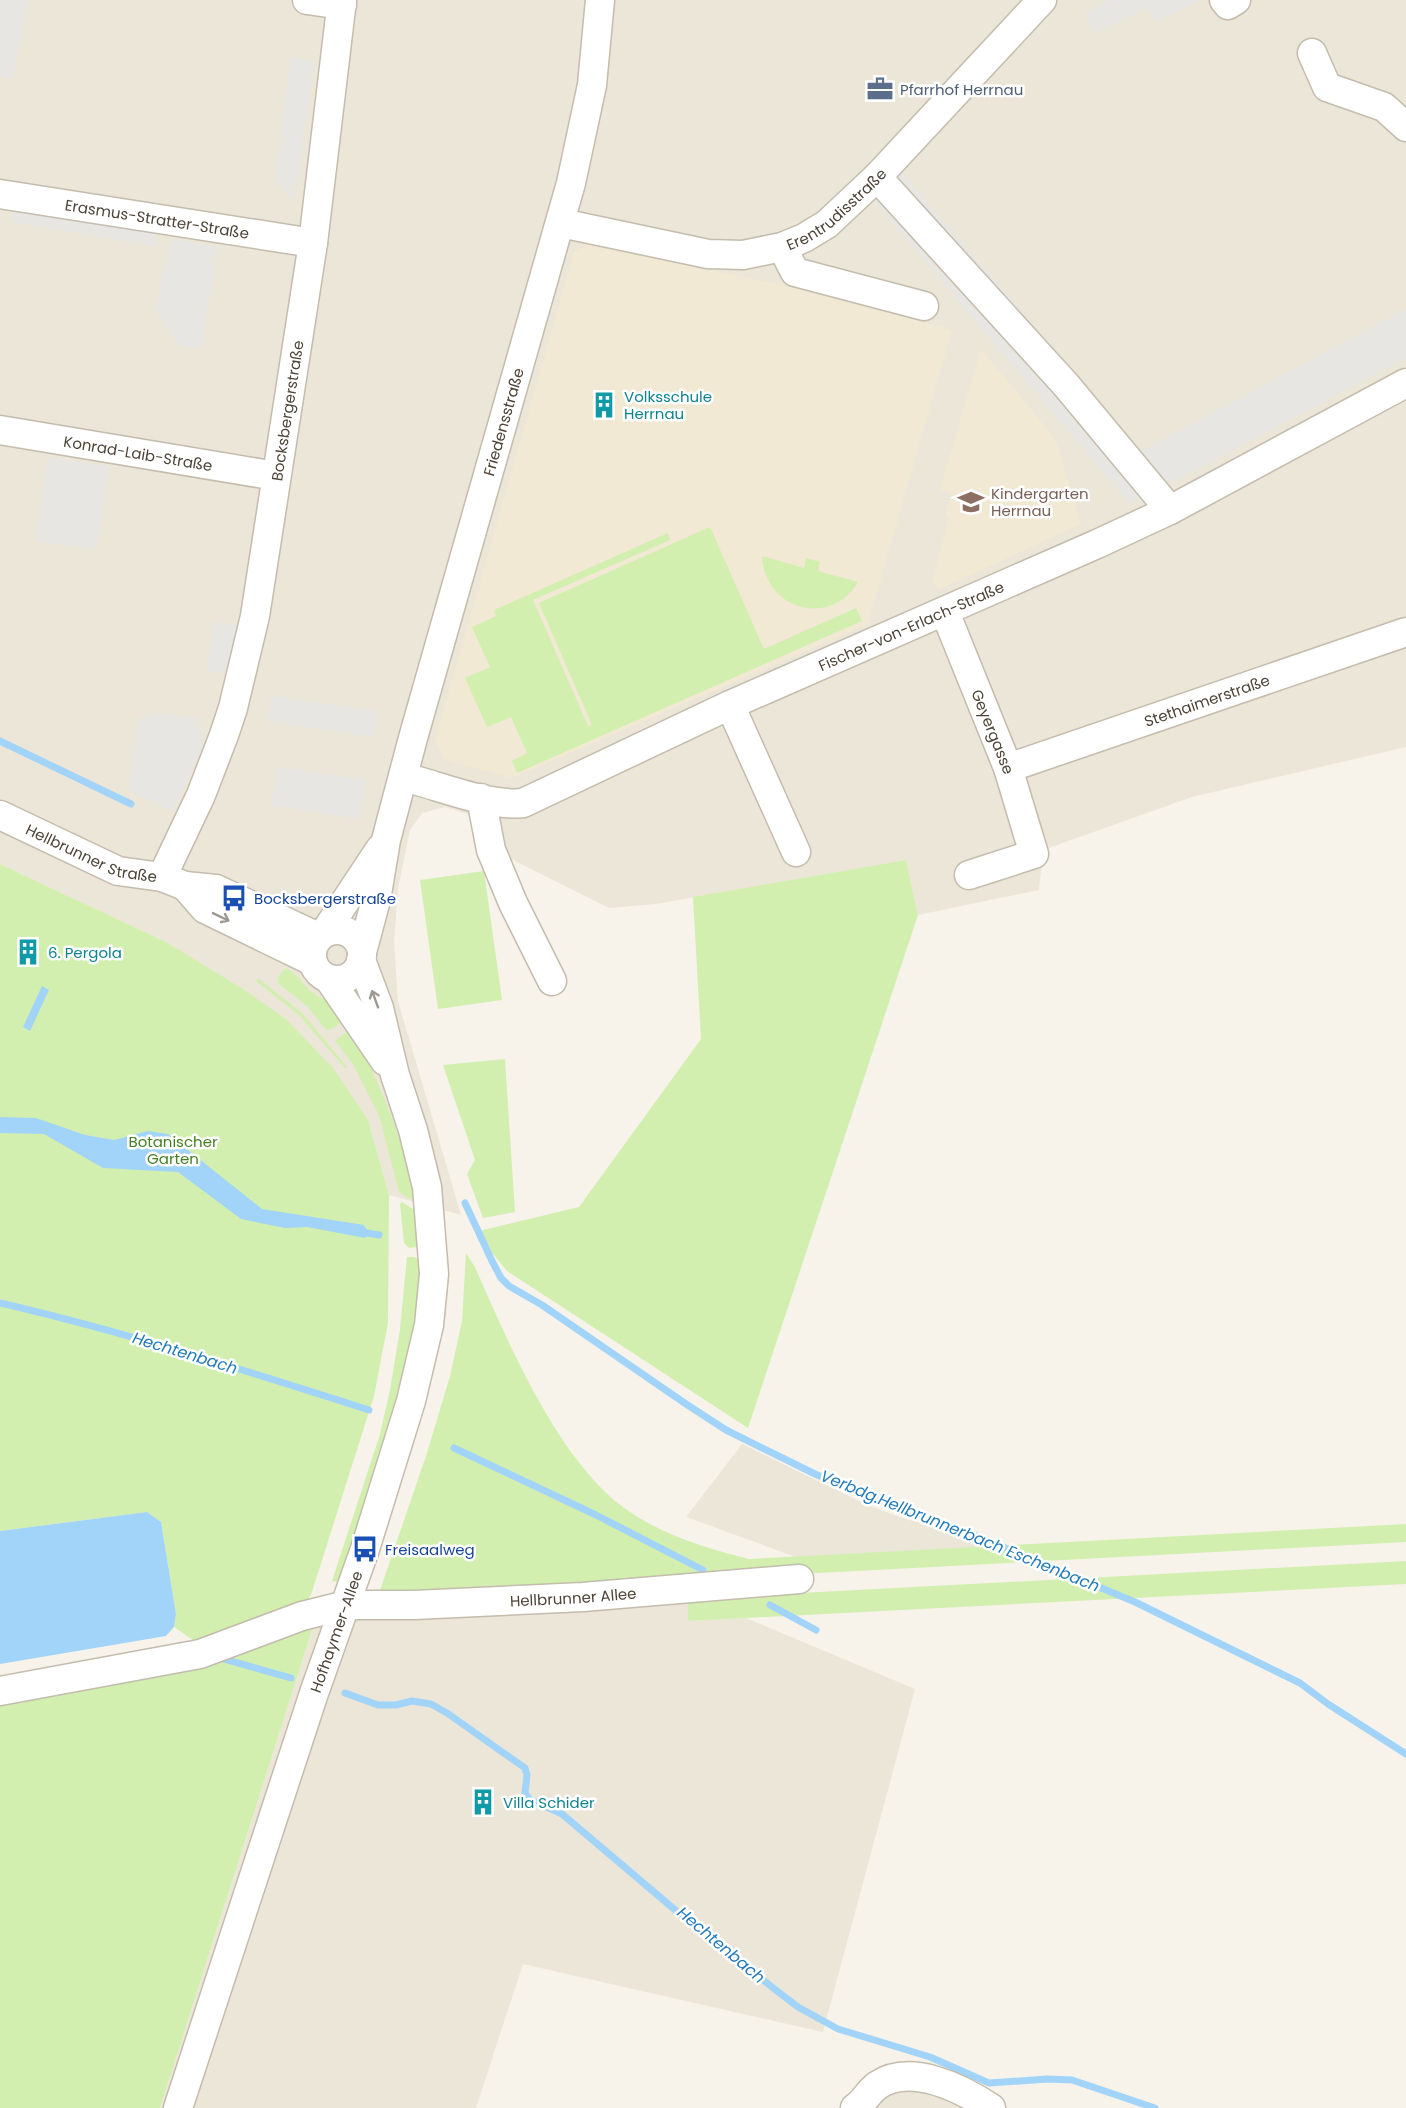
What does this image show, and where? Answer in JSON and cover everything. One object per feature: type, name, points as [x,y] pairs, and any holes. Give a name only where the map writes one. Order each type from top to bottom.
[{"type":"street","points":[[307,0],[342,2]]},
{"type":"street","name":"Friedensstraße","points":[[362,956],[376,900],[386,840],[403,777],[571,183],[591,85],[600,0]]},
{"type":"street","name":"Erentrudisstraße","points":[[561,223],[708,254],[744,255],[782,247],[804,238],[827,224],[878,177],[1042,0]]},
{"type":"street","points":[[1224,0],[1228,5],[1236,0]]},
{"type":"street","name":"Bocksbergerstraße","points":[[173,882],[201,795],[233,708],[255,616],[313,243],[342,2]]},
{"type":"street","points":[[1312,53],[1327,87],[1384,107],[1406,127]]},
{"type":"street","points":[[878,177],[1066,385],[1170,510]]},
{"type":"street","name":"Erasmus-Stratter-Straße","points":[[0,194],[313,243]]},
{"type":"street","points":[[782,247],[795,272],[924,306]]},
{"type":"street","name":"Fischer-von-Erlach-Straße","points":[[403,777],[480,798],[512,804],[523,803],[730,705],[945,612],[1170,510],[1406,383]]},
{"type":"street","name":"Konrad-Laib-Straße","points":[[0,430],[276,476]]},
{"type":"street","name":"Geyergasse","points":[[945,612],[1008,768],[1034,854],[969,875]]},
{"type":"street","name":"Stethaimerstraße","points":[[1008,768],[1406,632]]},
{"type":"street","points":[[730,705],[796,852]]},
{"type":"street","points":[[480,798],[491,850],[513,903],[552,981]]},
{"type":"street","name":"Hellbrunner Straße","points":[[0,815],[118,871],[173,882]]},
{"type":"street","name":"Friedensstraße","points":[[321,952],[386,840]]},
{"type":"street","points":[[173,882],[205,909],[321,952],[345,979],[353,975],[362,956],[360,944],[341,930],[321,952]]},
{"type":"street","name":"Hofhaymer-Allee","points":[[321,952],[395,1076]]},
{"type":"street","name":"Hofhaymer-Allee","points":[[178,2108],[314,1693],[346,1605],[419,1372],[433,1300],[434,1251],[427,1187],[414,1130],[395,1076],[379,1008],[362,956]]},
{"type":"street","name":"Hellbrunner Allee","points":[[346,1605],[414,1605],[583,1597],[800,1579]]},
{"type":"street","points":[[0,1691],[201,1654],[302,1616],[346,1605]]},
{"type":"street","points":[[855,2108],[862,2104],[877,2086],[897,2077],[919,2076],[950,2086],[991,2108]]},
{"type":"shaded area","points":[[0,0],[1406,0],[1406,747],[1192,797],[1043,850],[1039,890],[918,915],[906,860],[656,904],[609,908],[499,853],[495,823],[445,807],[422,813],[410,830],[398,888],[394,942],[398,1001],[461,1215],[389,1195],[368,1120],[166,942],[0,864]]},
{"type":"shaded area","points":[[0,0],[27,0],[13,78],[0,76]]},
{"type":"shaded area","points":[[1109,0],[1201,0],[1155,22],[1148,8],[1094,34],[1085,14]]},
{"type":"shaded area","points":[[291,57],[314,61],[294,201],[275,181]]},
{"type":"shaded area","points":[[901,172],[1077,375],[1067,385],[1127,459],[1406,309],[1406,358],[1130,504],[873,200]]},
{"type":"shaded area","points":[[16,197],[160,220],[155,246],[12,222]]},
{"type":"shaded area","points":[[173,239],[218,247],[201,349],[180,346],[156,312],[163,273]]},
{"type":"shaded area","points":[[588,245],[782,285],[952,330],[868,624],[512,778],[445,760],[435,740],[574,252]]},
{"type":"shaded area","points":[[981,349],[1056,440],[1081,524],[940,589],[932,581],[949,518],[945,516],[952,493],[940,489]]},
{"type":"shaded area","points":[[48,457],[108,466],[96,550],[36,541]]},
{"type":"shaded area","points":[[214,622],[252,628],[241,677],[207,670]]},
{"type":"shaded area","points":[[272,696],[376,711],[374,737],[267,721]]},
{"type":"shaded area","points":[[161,713],[199,719],[203,745],[173,811],[129,790],[139,719]]},
{"type":"shaded area","points":[[279,767],[365,780],[359,819],[271,805]]},
{"type":"shaded area","points":[[742,1444],[865,1504],[988,1547],[796,1557],[686,1517]]},
{"type":"shaded area","points":[[688,1599],[688,1621],[746,1618],[915,1689],[823,2032],[523,1964],[476,2108],[160,2108],[313,1627],[376,1602]]},
{"type":"shaded area","points":[[878,2074],[998,2108],[839,2108],[848,2103]]},
{"type":"green space","points":[[710,527],[764,649],[856,608],[862,621],[517,773],[512,761],[527,753],[511,717],[487,727],[465,678],[490,667],[472,627],[496,616],[494,610],[668,533],[670,540],[533,600],[588,726],[592,725],[539,603]]},
{"type":"green space","points":[[762,556],[804,568],[806,558],[820,562],[818,571],[858,582],[846,597],[831,605],[816,608],[800,606],[786,600],[774,589],[766,574]]},
{"type":"green space","points":[[906,860],[918,915],[748,1428],[507,1271],[475,1232],[579,1207],[701,1039],[693,897]]},
{"type":"green space","name":"Botanischer Garten","points":[[0,864],[166,942],[243,989],[286,1019],[333,1068],[368,1120],[389,1195],[388,1323],[374,1396],[311,1595],[306,1602],[199,1644],[174,1627],[176,1614],[161,1522],[147,1512],[0,1531]]},
{"type":"green space","points":[[484,871],[502,1000],[438,1009],[420,880]]},
{"type":"green space","points":[[285,968],[297,976],[316,995],[332,1001],[341,1021],[336,1026],[326,1030],[308,1007],[278,983],[278,977]]},
{"type":"green space","points":[[258,978],[302,1013],[347,1067],[345,1068],[299,1015],[256,981]]},
{"type":"green space","points":[[347,1031],[353,1032],[391,1115],[405,1157],[415,1202],[399,1192],[379,1115],[353,1064],[335,1041]]},
{"type":"green space","points":[[505,1059],[515,1212],[483,1218],[467,1174],[475,1160],[443,1065]]},
{"type":"green space","points":[[402,1202],[418,1212],[418,1247],[409,1248],[404,1243],[400,1204]]},
{"type":"green space","points":[[466,1253],[475,1267],[537,1397],[556,1429],[599,1486],[637,1517],[683,1539],[716,1550],[749,1559],[1406,1524],[1406,1542],[704,1579],[376,1602],[427,1453],[450,1376],[462,1321]]},
{"type":"green space","points":[[407,1257],[414,1257],[422,1261],[418,1323],[402,1391],[339,1582],[332,1581],[380,1434],[400,1329]]},
{"type":"green space","points":[[1406,1561],[1406,1584],[688,1621],[688,1599]]},
{"type":"green space","points":[[313,1627],[160,2108],[0,2108],[0,1697]]},
{"type":"water","points":[[42,986],[49,990],[30,1031],[23,1027]]},
{"type":"water","points":[[0,1117],[36,1118],[85,1135],[114,1140],[148,1131],[168,1134],[262,1209],[364,1225],[369,1233],[365,1238],[307,1227],[285,1228],[241,1219],[178,1172],[103,1168],[44,1134],[0,1133]]},
{"type":"water","points":[[147,1512],[161,1522],[176,1614],[174,1627],[166,1636],[0,1664],[0,1531]]},
{"type":"waterway","name":"Verbdg.Hellbrunnerbach Eschenbach","points":[[0,741],[131,804]]},
{"type":"waterway","name":"Verbdg.Hellbrunnerbach Eschenbach","points":[[465,1203],[501,1278],[509,1286],[542,1305],[726,1430],[815,1474],[864,1495],[967,1532],[1135,1602],[1300,1683],[1328,1704],[1406,1754]]},
{"type":"waterway","name":"Hechtenbach","points":[[361,1232],[379,1235]]},
{"type":"waterway","name":"Hechtenbach","points":[[0,1303],[140,1339],[369,1410]]},
{"type":"waterway","name":"Hechtenbach","points":[[454,1448],[596,1515],[703,1570]]},
{"type":"waterway","name":"Hechtenbach","points":[[770,1605],[816,1630]]},
{"type":"waterway","name":"Hechtenbach","points":[[220,1658],[291,1678]]},
{"type":"waterway","name":"Hechtenbach","points":[[345,1693],[378,1705],[396,1705],[412,1701],[431,1704],[447,1713],[525,1768],[527,1775],[525,1793],[529,1799],[562,1814],[687,1920],[777,1991],[798,2007],[838,2029],[930,2057],[989,2083],[1047,2079],[1072,2080],[1155,2108]]},
{"type":"place","name":"Pfarrhof Herrnau","points":[[880,89]]},
{"type":"place","name":"Volksschule Herrnau","points":[[604,405]]},
{"type":"place","name":"Kindergarten Herrnau","points":[[971,502]]},
{"type":"place","name":"Bocksbergerstraße","points":[[234,898]]},
{"type":"place","name":"6. Pergola","points":[[28,952]]},
{"type":"place","name":"Freisaalweg","points":[[365,1549]]},
{"type":"place","name":"Villa Schider","points":[[483,1802]]}]
